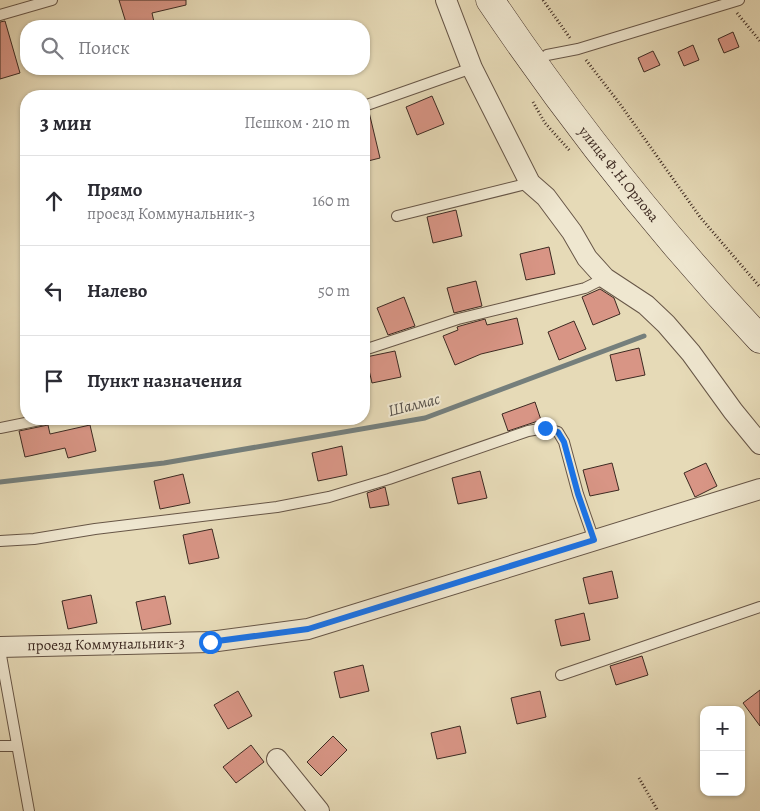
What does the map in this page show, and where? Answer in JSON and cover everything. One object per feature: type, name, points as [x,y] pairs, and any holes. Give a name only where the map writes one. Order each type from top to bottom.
[{"type":"street","points":[[446,0],[472,68],[530,183],[546,197],[572,232],[587,258],[605,278],[646,305],[666,324],[691,353],[733,411],[760,444]]},
{"type":"street","name":"улица Ф.Н.Орлова","points":[[490,0],[530,60],[594,145],[674,244],[760,339]]},
{"type":"street","name":"улица Ф.Н.Орлова","points":[[511,0],[547,55],[611,139],[683,225],[760,312]]},
{"type":"street","name":"проезд Коммунальник-3","points":[[0,648],[210,642],[308,629],[760,489]]},
{"type":"street","points":[[277,759],[320,811]]},
{"type":"lane","points":[[0,15],[52,0]]},
{"type":"lane","points":[[547,55],[578,49],[739,0]]},
{"type":"lane","points":[[370,104],[472,68]]},
{"type":"lane","points":[[397,216],[530,183]]},
{"type":"lane","points":[[370,348],[458,318],[585,288],[605,278]]},
{"type":"lane","points":[[0,428],[20,424]]},
{"type":"lane","points":[[0,541],[277,507],[329,497],[389,479],[528,431],[545,428],[558,432],[564,442],[578,494],[594,540]]},
{"type":"lane","points":[[561,675],[760,607]]},
{"type":"lane","points":[[0,648],[29,811]]},
{"type":"lane","points":[[0,746],[17,746]]},
{"type":"path","points":[[543,0],[700,217],[760,287]]},
{"type":"path","points":[[728,3],[760,41]]},
{"type":"path","points":[[639,778],[658,811]]},
{"type":"building","points":[[119,0],[186,0],[186,5],[152,13],[154,20],[125,20]]},
{"type":"building","points":[[5,21],[20,73],[0,79],[0,22]]},
{"type":"building","points":[[733,32],[739,47],[724,53],[718,39]]},
{"type":"building","points":[[693,45],[699,60],[684,66],[678,52]]},
{"type":"building","points":[[653,51],[660,65],[644,72],[638,58]]},
{"type":"building","points":[[432,96],[444,124],[417,135],[406,107]]},
{"type":"building","points":[[370,116],[380,158],[370,160]]},
{"type":"building","points":[[456,210],[462,236],[433,243],[427,217]]},
{"type":"building","points":[[549,247],[555,274],[526,280],[520,254]]},
{"type":"building","points":[[476,281],[482,306],[454,313],[447,288]]},
{"type":"building","points":[[600,289],[614,298],[620,314],[593,325],[582,297]]},
{"type":"building","points":[[404,297],[415,326],[388,335],[377,308]]},
{"type":"building","points":[[517,318],[523,344],[481,354],[455,365],[443,336],[458,330],[457,327],[485,319],[487,325]]},
{"type":"building","points":[[574,321],[586,349],[559,360],[548,332]]},
{"type":"building","points":[[639,348],[645,375],[616,381],[610,355]]},
{"type":"building","points":[[395,351],[401,377],[372,383],[370,356]]},
{"type":"building","points":[[535,402],[541,420],[508,431],[502,414]]},
{"type":"building","points":[[48,425],[50,434],[90,425],[96,451],[68,458],[65,448],[25,457],[19,431]]},
{"type":"building","points":[[342,446],[347,475],[318,481],[312,453]]},
{"type":"building","points":[[612,463],[619,490],[590,496],[583,470]]},
{"type":"building","points":[[706,463],[717,486],[695,497],[684,473]]},
{"type":"building","points":[[480,471],[487,498],[458,504],[452,478]]},
{"type":"building","points":[[183,474],[190,503],[160,509],[154,481]]},
{"type":"building","points":[[385,487],[389,505],[370,508],[367,493]]},
{"type":"building","points":[[212,529],[219,558],[189,564],[183,535]]},
{"type":"building","points":[[612,571],[618,598],[589,604],[583,578]]},
{"type":"building","points":[[91,595],[97,623],[68,629],[62,601]]},
{"type":"building","points":[[165,596],[171,624],[142,630],[136,602]]},
{"type":"building","points":[[584,613],[590,640],[561,646],[555,620]]},
{"type":"building","points":[[642,656],[648,675],[616,685],[610,666]]},
{"type":"building","points":[[363,665],[369,691],[340,698],[334,672]]},
{"type":"building","points":[[760,690],[760,726],[743,703]]},
{"type":"building","points":[[238,691],[252,716],[228,729],[214,705]]},
{"type":"building","points":[[540,691],[546,717],[517,724],[511,698]]},
{"type":"building","points":[[460,726],[466,753],[437,759],[431,733]]},
{"type":"building","points":[[333,736],[347,750],[321,776],[307,762]]},
{"type":"building","points":[[251,745],[264,762],[236,783],[223,767]]},
{"type":"waterway","name":"Шалмас","points":[[0,482],[164,463],[425,418],[644,336]]},
{"type":"route","points":[[210,642],[308,629],[594,540],[578,494],[564,442],[558,432],[545,428]]}]
